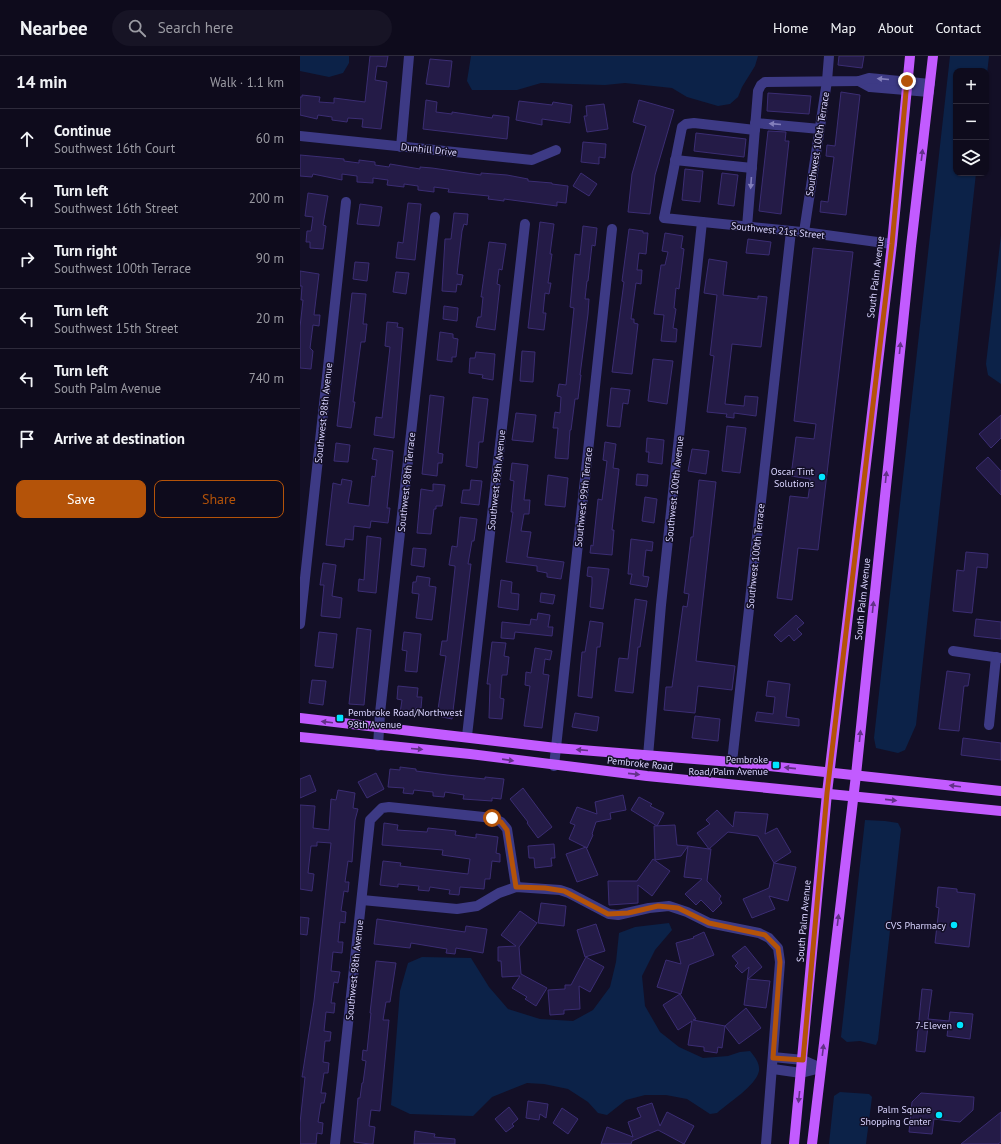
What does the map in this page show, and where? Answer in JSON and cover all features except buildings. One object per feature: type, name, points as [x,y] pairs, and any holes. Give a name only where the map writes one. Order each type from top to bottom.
[{"type":"main road","name":"South Palm Avenue","points":[[794,1144],[802,1073],[829,772],[892,244],[910,56]]},
{"type":"main road","name":"South Palm Avenue","points":[[812,1144],[852,796],[856,775],[884,498],[933,56]]},
{"type":"main road","name":"Pembroke Road","points":[[300,718],[379,728],[467,736],[556,748],[732,762],[1001,791]]},
{"type":"main road","name":"Pembroke Road","points":[[300,737],[470,754],[554,766],[1001,811]]},
{"type":"street","points":[[401,147],[409,56]]},
{"type":"street","name":"Southwest 100th Terrace","points":[[804,232],[827,81],[829,56]]},
{"type":"street","points":[[747,227],[758,92],[761,85],[765,82],[859,81],[870,86],[930,88]]},
{"type":"street","points":[[752,168],[675,160],[682,127],[686,124],[694,123],[794,126],[820,129]]},
{"type":"street","name":"Dunhill Drive","points":[[300,136],[532,160],[556,150]]},
{"type":"street","name":"Southwest 21st Street","points":[[675,160],[664,218],[804,232],[892,244]]},
{"type":"street","name":"Southwest 98th Avenue","points":[[300,624],[346,202]]},
{"type":"street","name":"Southwest 98th Terrace","points":[[378,746],[435,217]]},
{"type":"street","name":"Southwest 100th Avenue","points":[[648,756],[659,619],[702,222]]},
{"type":"street","name":"Southwest 99th Avenue","points":[[467,736],[525,224]]},
{"type":"street","name":"Southwest 99th Terrace","points":[[554,766],[612,229]]},
{"type":"street","name":"Southwest 100th Terrace","points":[[732,762],[791,231]]},
{"type":"street","points":[[953,651],[998,658],[989,725]]},
{"type":"street","name":"Southwest 98th Avenue","points":[[335,1144],[370,820],[382,808],[389,807],[492,818],[501,822],[507,830],[516,887]]},
{"type":"street","points":[[362,900],[445,909],[468,909],[516,887],[545,888],[564,891],[608,914],[628,913],[658,906],[678,908],[709,923],[759,933],[769,938],[778,948],[780,962],[773,1069],[766,1144]]},
{"type":"street","points":[[773,1058],[803,1060],[821,1068]]},
{"type":"street","points":[[773,1069],[802,1073],[821,1068]]},
{"type":"water","points":[[300,56],[349,56],[349,63],[343,73],[329,77],[300,71]]},
{"type":"water","points":[[471,56],[758,56],[755,66],[742,87],[738,97],[730,104],[718,106],[687,97],[672,88],[625,83],[605,85],[541,83],[517,90],[472,90],[467,81]]},
{"type":"water","points":[[950,56],[989,56],[988,68],[953,68],[953,176],[976,176],[916,725],[905,750],[898,753],[876,748],[874,738]]},
{"type":"water","points":[[1001,235],[1001,384],[988,375],[986,364]]},
{"type":"water","points":[[865,820],[898,823],[901,829],[878,1040],[876,1045],[860,1041],[847,1042],[841,1037]]},
{"type":"water","points":[[669,923],[672,930],[655,950],[642,976],[645,1006],[660,1032],[679,1047],[703,1058],[728,1056],[740,1052],[750,1051],[759,1065],[757,1077],[753,1082],[741,1094],[717,1113],[710,1114],[687,1099],[666,1095],[645,1095],[626,1100],[607,1115],[598,1113],[588,1102],[568,1089],[544,1084],[527,1083],[492,1097],[473,1116],[410,1114],[391,1105],[400,991],[408,963],[422,957],[471,958],[489,987],[508,1009],[540,1019],[573,1021],[593,1010],[610,987],[616,962],[619,933],[635,927]]},
{"type":"water","points":[[840,1092],[869,1094],[872,1097],[866,1144],[829,1144],[834,1096]]},
{"type":"place","name":"Oscar Tint Solutions","points":[[822,477]]},
{"type":"place","name":"Pembroke Road/Northwest 98th Avenue","points":[[340,718]]},
{"type":"place","name":"Pembroke Road/Palm Avenue","points":[[776,765]]},
{"type":"place","name":"CVS Pharmacy","points":[[954,925]]},
{"type":"place","name":"7-Eleven","points":[[960,1025]]},
{"type":"place","name":"Palm Square Shopping Center","points":[[939,1115]]},
{"type":"route","points":[[492,818],[501,822],[507,830],[516,887],[545,888],[569,892],[584,902],[608,914],[618,915],[658,906],[669,906],[678,908],[709,923],[759,933],[769,938],[778,948],[780,962],[773,1058],[803,1060],[827,793],[860,504],[892,244],[907,81]]}]
